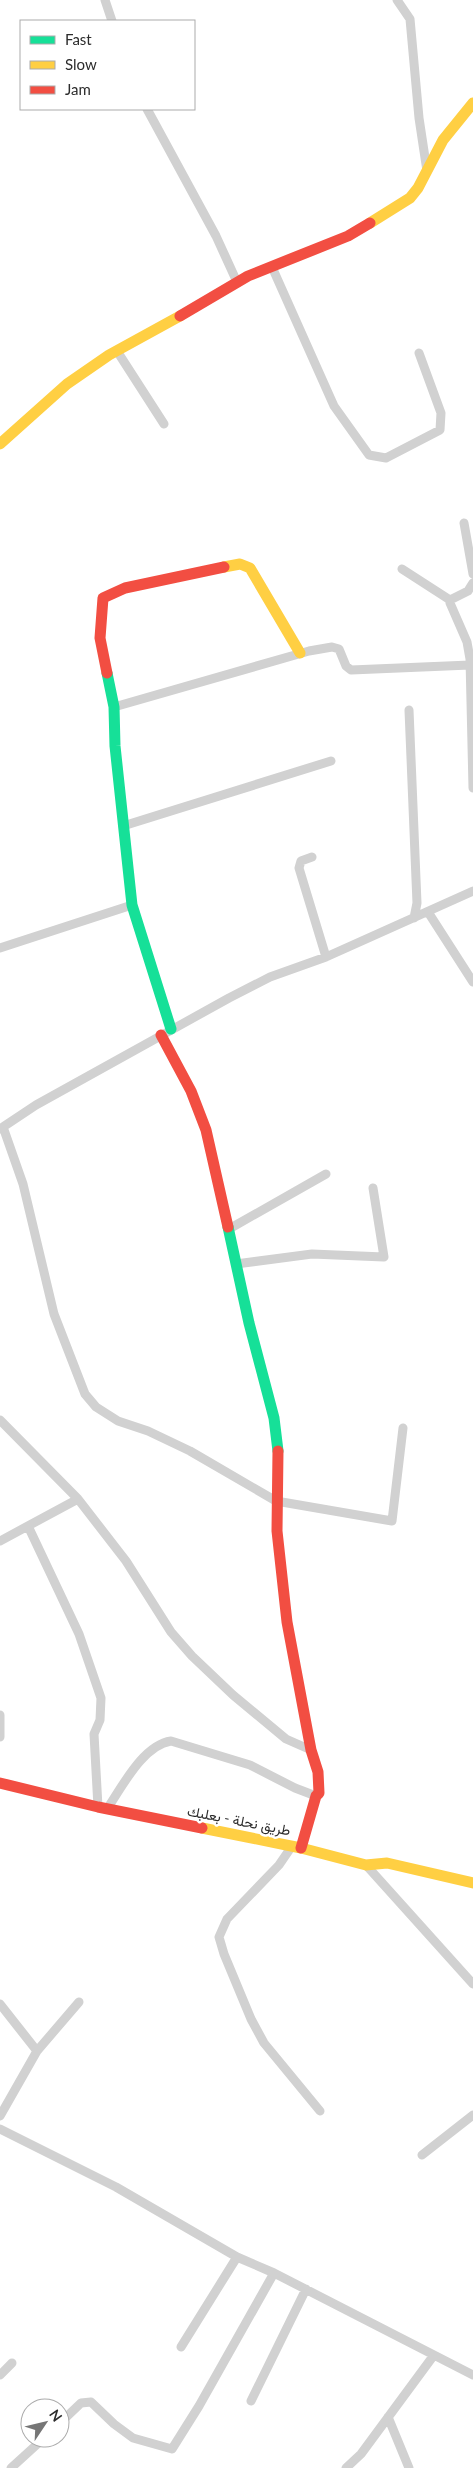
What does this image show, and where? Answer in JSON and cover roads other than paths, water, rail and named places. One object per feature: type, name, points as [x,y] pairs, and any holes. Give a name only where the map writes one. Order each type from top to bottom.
[{"type":"street","points":[[105,0],[112,20]]},
{"type":"street","points":[[397,0],[410,19],[419,118],[427,171]]},
{"type":"street","points":[[0,444],[67,384],[117,351],[237,282],[348,236],[396,209],[410,198],[444,140],[472,105]]},
{"type":"street","points":[[148,110],[212,228],[237,282]]},
{"type":"street","points":[[272,267],[334,406],[369,454],[386,458],[440,430],[442,413],[419,353]]},
{"type":"street","points":[[117,351],[164,424]]},
{"type":"street","points":[[464,523],[473,574]]},
{"type":"street","points":[[171,1029],[132,905],[122,826],[115,746],[114,707],[100,638],[103,598],[125,588],[240,564],[256,575],[300,654]]},
{"type":"street","points":[[402,569],[450,600],[466,642],[470,665],[473,788]]},
{"type":"street","points":[[450,600],[468,591],[473,583]]},
{"type":"street","points":[[114,707],[300,654],[336,647],[339,649],[346,666],[350,670],[470,665]]},
{"type":"street","points":[[409,710],[417,903],[414,918]]},
{"type":"street","points":[[122,826],[331,761]]},
{"type":"street","points":[[312,857],[300,861],[298,868],[326,957]]},
{"type":"street","points":[[403,1428],[392,1520],[276,1501],[190,1451],[148,1431],[106,1415],[85,1394],[54,1314],[24,1184],[1,1128],[36,1105],[171,1029],[270,977],[326,957],[473,891]]},
{"type":"street","points":[[0,948],[132,905]]},
{"type":"street","points":[[428,912],[473,982]]},
{"type":"street","points":[[161,1035],[200,1110],[277,1438],[279,1459],[276,1501],[287,1622],[311,1750],[320,1781],[319,1793],[316,1796],[296,1847],[227,1919],[219,1937],[250,2019],[264,2043],[320,2112]]},
{"type":"street","points":[[229,1229],[326,1174]]},
{"type":"street","points":[[236,1264],[312,1254],[384,1257],[373,1188]]},
{"type":"street","points":[[0,1420],[78,1499],[126,1560],[171,1632],[192,1656],[233,1695],[286,1739],[311,1750]]},
{"type":"street","points":[[0,1541],[78,1499]]},
{"type":"street","points":[[28,1526],[78,1634],[101,1698],[100,1720],[94,1734],[102,1808]]},
{"type":"street","points":[[0,1715],[0,1737]]},
{"type":"street","points":[[102,1808],[152,1748],[162,1742],[171,1741],[198,1747],[250,1765],[295,1788],[316,1796]]},
{"type":"street","name":"طريق نحلة - بعلبك","points":[[0,1783],[102,1808],[296,1847],[366,1865],[387,1863],[473,1883]]},
{"type":"street","points":[[366,1865],[473,1984]]},
{"type":"street","points":[[0,2116],[37,2051],[79,2002]]},
{"type":"street","points":[[0,2004],[37,2051]]},
{"type":"street","points":[[422,2154],[473,2115]]},
{"type":"street","points":[[0,2130],[116,2186],[237,2257],[274,2272],[473,2375]]},
{"type":"street","points":[[181,2347],[237,2257]]},
{"type":"street","points":[[70,2414],[82,2403],[91,2402],[118,2428],[133,2438],[172,2449],[199,2406],[274,2272]]},
{"type":"street","points":[[251,2401],[306,2289]]},
{"type":"street","points":[[346,2468],[361,2454],[434,2355]]},
{"type":"street","points":[[0,2375],[12,2363]]},
{"type":"street","points":[[388,2417],[409,2468]]},
{"type":"street","points":[[11,2468],[33,2448]]}]
